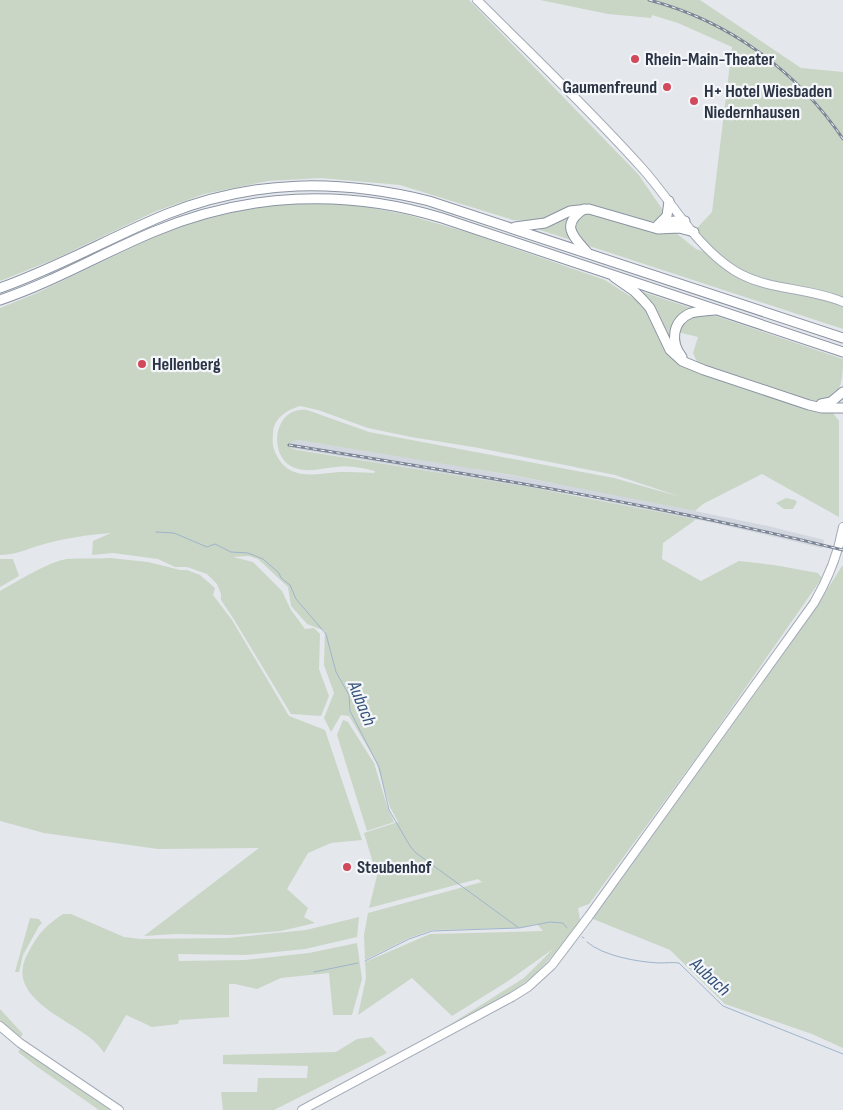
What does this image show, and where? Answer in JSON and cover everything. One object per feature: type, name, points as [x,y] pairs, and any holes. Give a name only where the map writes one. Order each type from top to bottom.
[{"type":"highway","points":[[0,288],[31,276],[148,222],[184,208],[231,194],[280,186],[337,186],[380,190],[429,200],[843,338]]},
{"type":"highway","points":[[0,300],[189,218],[242,205],[302,198],[372,201],[408,208],[605,271],[843,351]]},
{"type":"highway","points":[[654,227],[666,216],[668,202]]},
{"type":"highway","points":[[584,209],[572,220],[570,228],[574,237],[587,252]]},
{"type":"highway","points":[[513,228],[540,224],[570,211],[584,209],[598,211],[658,229],[671,228],[694,232]]},
{"type":"highway","points":[[654,227],[674,221],[685,221]]},
{"type":"highway","points":[[671,228],[685,221]]},
{"type":"highway","points":[[605,271],[634,291],[650,308],[674,354],[682,362],[809,405],[822,408],[843,407]]},
{"type":"highway","points":[[689,364],[680,354],[674,342],[674,335],[679,323],[689,314],[720,310]]},
{"type":"highway","points":[[831,402],[843,392]]},
{"type":"highway","points":[[809,405],[831,402],[843,407]]},
{"type":"main road","points":[[477,0],[641,167],[668,202],[716,257],[743,275],[773,286],[822,295],[843,302]]},
{"type":"main road","points":[[302,1110],[512,998],[528,987],[552,964],[583,924],[814,603],[831,570],[843,527]]},
{"type":"main road","points":[[0,1026],[20,1044],[119,1110]]},
{"type":"shaded area","points":[[297,440],[592,490],[768,526],[824,540],[822,548],[714,523],[575,495],[291,448],[290,442]]},
{"type":"green space","points":[[0,0],[469,0],[638,174],[665,213],[654,221],[642,222],[596,206],[582,205],[540,220],[520,221],[400,185],[321,178],[268,181],[204,194],[154,212],[55,259],[0,281]]},
{"type":"green space","points":[[540,0],[700,0],[801,68],[843,72],[843,298],[775,284],[750,275],[720,256],[696,229],[712,212],[732,47],[678,23],[652,15],[651,18],[608,14]]},
{"type":"green space","points":[[301,203],[352,204],[408,215],[473,234],[605,280],[639,302],[648,312],[682,365],[814,411],[833,413],[839,421],[839,517],[762,474],[703,504],[695,511],[517,476],[297,440],[290,443],[291,448],[297,450],[529,487],[695,519],[663,543],[662,559],[701,581],[739,561],[818,573],[822,578],[702,750],[589,904],[578,908],[580,920],[555,953],[538,971],[516,989],[443,1031],[443,1029],[524,978],[553,949],[505,983],[452,1016],[412,978],[358,1015],[366,978],[365,962],[430,934],[543,931],[537,924],[519,928],[432,930],[409,938],[365,960],[364,935],[368,913],[482,882],[478,879],[369,908],[377,876],[364,833],[398,822],[390,807],[376,761],[349,716],[341,715],[331,732],[324,718],[334,693],[324,665],[325,631],[307,624],[291,606],[288,587],[258,559],[249,556],[233,557],[253,562],[282,591],[291,610],[305,629],[314,628],[320,634],[319,669],[329,696],[321,716],[291,714],[221,600],[217,584],[207,574],[187,567],[175,567],[158,559],[113,553],[92,555],[93,541],[111,533],[67,539],[16,553],[0,555],[0,308],[37,293],[154,237],[191,223],[253,207]],"holes":[[[300,406],[318,410],[368,428],[615,475],[681,497],[614,478],[369,432],[307,410],[296,411],[287,415],[281,423],[277,443],[280,454],[286,462],[295,468],[306,470],[346,466],[375,471],[374,473],[296,473],[282,464],[276,453],[273,443],[275,423],[286,412]]]},
{"type":"green space","points":[[585,212],[658,232],[676,233],[696,249],[708,253],[740,278],[772,289],[811,296],[839,305],[843,307],[843,329],[586,245],[579,240],[573,223]]},
{"type":"green space","points":[[572,213],[568,224],[574,241],[534,228]]},
{"type":"green space","points":[[640,291],[694,309],[686,312],[672,347]]},
{"type":"green space","points":[[707,313],[843,359],[840,387],[831,398],[824,401],[804,401],[699,366],[693,353],[698,337],[678,332],[686,320]]},
{"type":"green space","points":[[786,498],[797,502],[793,509],[784,509],[776,503]]},
{"type":"green space","points":[[110,558],[148,562],[187,570],[200,575],[215,588],[213,595],[232,620],[289,716],[325,730],[362,840],[331,843],[308,853],[287,889],[308,908],[304,917],[315,923],[281,931],[232,935],[175,934],[144,936],[259,848],[158,849],[44,833],[0,821],[0,591],[33,572],[59,561],[67,559]]},
{"type":"green space","points":[[0,559],[13,559],[19,576],[0,587]]},
{"type":"green space","points":[[842,566],[843,1048],[812,1034],[725,1004],[670,950],[593,919],[809,618]]},
{"type":"green space","points":[[343,720],[348,722],[374,763],[388,809],[394,822],[367,831],[337,735]]},
{"type":"green space","points":[[63,914],[71,914],[124,937],[140,939],[228,938],[306,930],[359,917],[357,937],[305,949],[246,955],[178,954],[179,961],[245,960],[309,953],[357,943],[362,979],[352,1015],[333,1015],[329,973],[281,978],[257,989],[229,984],[229,1017],[179,1020],[178,1024],[152,1027],[126,1015],[104,1053],[86,1035],[44,1007],[32,996],[25,983],[23,969],[35,940],[42,931]]},
{"type":"green space","points":[[30,918],[39,919],[42,923],[23,955],[19,972],[15,972]]},
{"type":"green space","points":[[0,1009],[23,1034],[20,1038],[0,1021]]},
{"type":"green space","points":[[372,1037],[387,1053],[274,1110],[223,1110],[221,1092],[257,1092],[258,1078],[307,1078],[308,1066],[223,1064],[223,1055],[336,1052],[357,1039]]},
{"type":"green space","points":[[21,1048],[112,1110],[99,1110],[18,1052]]},
{"type":"waterway","name":"Aubach","points":[[156,532],[174,533],[207,547],[215,544],[231,552],[248,553],[263,559],[279,573],[281,578],[290,585],[296,599],[326,634],[336,672],[349,695],[350,711],[379,767],[389,810],[410,846],[416,853],[519,928],[550,922],[563,923],[567,928]]},
{"type":"waterway","name":"Aubach","points":[[365,961],[409,939],[432,931],[518,928]]},
{"type":"waterway","name":"Aubach","points":[[587,942],[611,955],[631,960],[679,963],[723,1006],[843,1054]]},
{"type":"waterway","name":"Aubach","points":[[314,972],[358,963]]},
{"type":"railway","points":[[649,0],[707,21],[759,52],[805,92],[825,114],[843,139]]},
{"type":"railway","points":[[289,445],[637,505],[843,550]]},
{"type":"place","name":"Rhein-Main-Theater","points":[[635,59]]},
{"type":"place","name":"Gaumenfreund","points":[[667,87]]},
{"type":"place","name":"H+ Hotel Wiesbaden Niedernhausen","points":[[694,101]]},
{"type":"place","name":"Hellenberg","points":[[142,364]]},
{"type":"place","name":"Steubenhof","points":[[347,867]]}]
